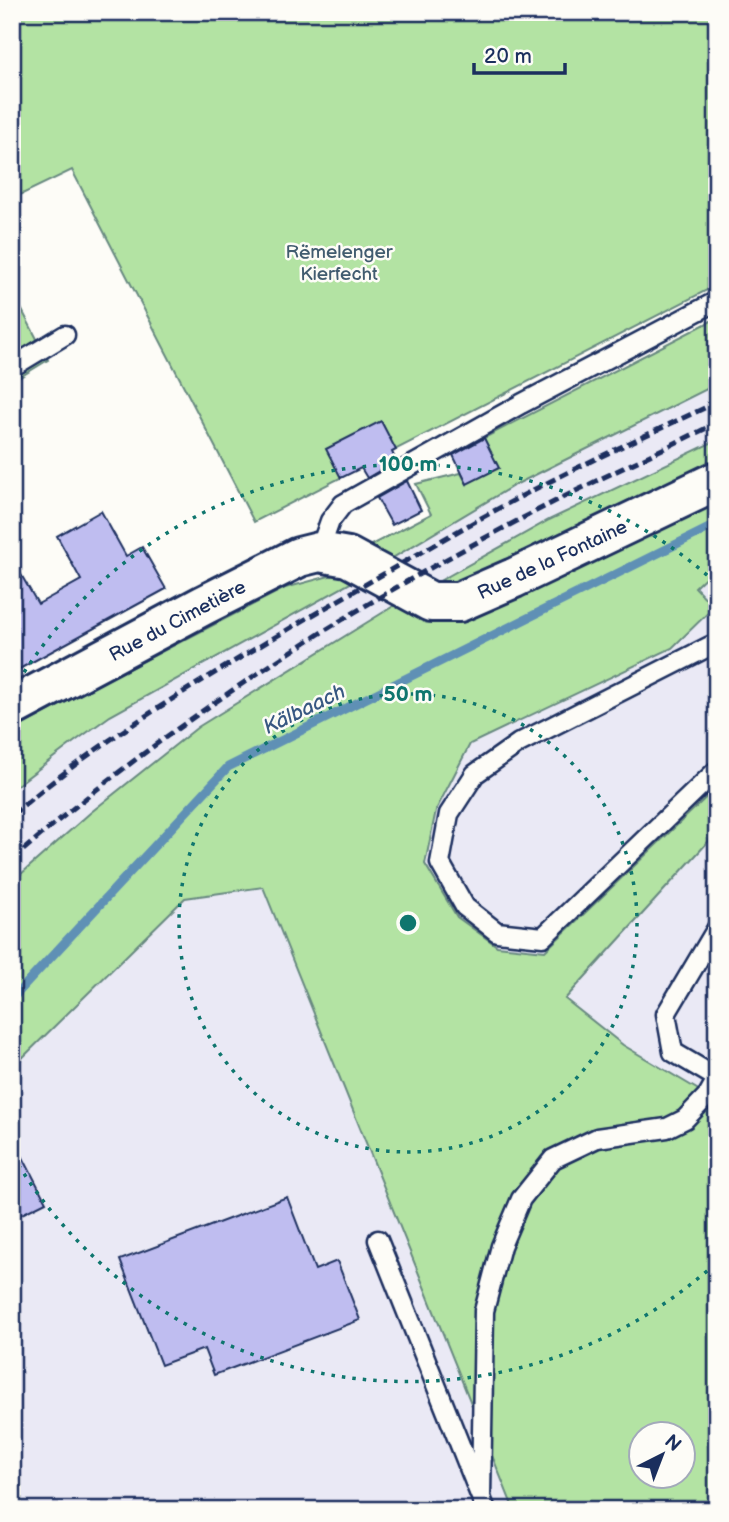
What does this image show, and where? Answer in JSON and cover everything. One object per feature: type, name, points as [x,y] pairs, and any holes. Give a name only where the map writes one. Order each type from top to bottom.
[{"type":"main road","name":"Rue de la Fontaine","points":[[333,554],[431,602],[459,602],[514,579],[717,481]]},
{"type":"main road","name":"Rue du Cimetière","points":[[12,707],[299,557],[333,554]]},
{"type":"lane","points":[[333,554],[330,520],[343,505],[521,404],[717,301]]},
{"type":"lane","points":[[12,367],[65,335]]},
{"type":"lane","points":[[714,644],[519,743],[475,774],[449,814],[440,863],[465,907],[497,932],[542,937],[717,770]]},
{"type":"lane","points":[[484,1503],[484,1311],[500,1246],[521,1199],[553,1159],[597,1138],[667,1128],[685,1119],[708,1095],[717,1078],[673,1052],[666,1014],[717,928]]},
{"type":"lane","points":[[378,1240],[484,1503]]},
{"type":"shaded area","points":[[717,384],[717,440],[549,520],[395,605],[198,727],[90,813],[12,882],[12,789],[110,716],[356,580],[513,486]]},
{"type":"shaded area","points":[[717,566],[717,787],[545,951],[497,946],[457,917],[425,864],[435,810],[388,797],[639,592],[714,607],[695,587]]},
{"type":"shaded area","points":[[717,832],[717,1101],[623,1045],[565,999]]},
{"type":"shaded area","points":[[264,887],[514,1510],[12,1510],[12,1068],[185,898]]},
{"type":"green space","name":"Rëmelenger Kierfecht","points":[[12,12],[717,12],[717,285],[254,522],[72,170],[12,199]]},
{"type":"green space","points":[[12,291],[48,360],[12,382]]},
{"type":"green space","points":[[717,318],[717,384],[513,486],[389,560],[367,547],[431,514],[416,484],[461,473],[467,484],[484,438]]},
{"type":"green space","points":[[717,440],[717,464],[460,583],[434,584],[549,520]]},
{"type":"green space","points":[[717,504],[717,566],[695,587],[714,607],[672,648],[470,744],[436,810],[425,864],[457,917],[497,946],[545,951],[717,787],[717,832],[565,999],[623,1045],[717,1101],[717,1510],[514,1510],[263,887],[185,898],[12,1068],[12,882],[90,813],[198,727],[400,602],[449,622]]},
{"type":"green space","points":[[344,572],[356,580],[110,716],[12,789],[12,731],[285,588]]},
{"type":"building","points":[[381,421],[396,450],[392,452],[396,461],[367,478],[361,468],[341,478],[326,449]]},
{"type":"building","points":[[484,438],[499,468],[467,484],[453,455]]},
{"type":"building","points":[[407,481],[421,510],[392,525],[377,498]]},
{"type":"building","points":[[101,511],[126,556],[142,547],[166,589],[12,673],[12,559],[38,604],[81,580],[57,536]]},
{"type":"building","points":[[12,1136],[46,1202],[12,1219]]},
{"type":"building","points":[[287,1197],[315,1270],[337,1261],[360,1320],[214,1375],[204,1349],[161,1365],[120,1260]]},
{"type":"waterway","name":"Kälbaach","points":[[12,999],[228,767],[717,524]]},
{"type":"railway","points":[[12,815],[45,787],[115,736],[299,623],[539,487],[717,402]]},
{"type":"railway","points":[[12,860],[73,808],[202,711],[339,622],[479,541],[717,423]]}]
